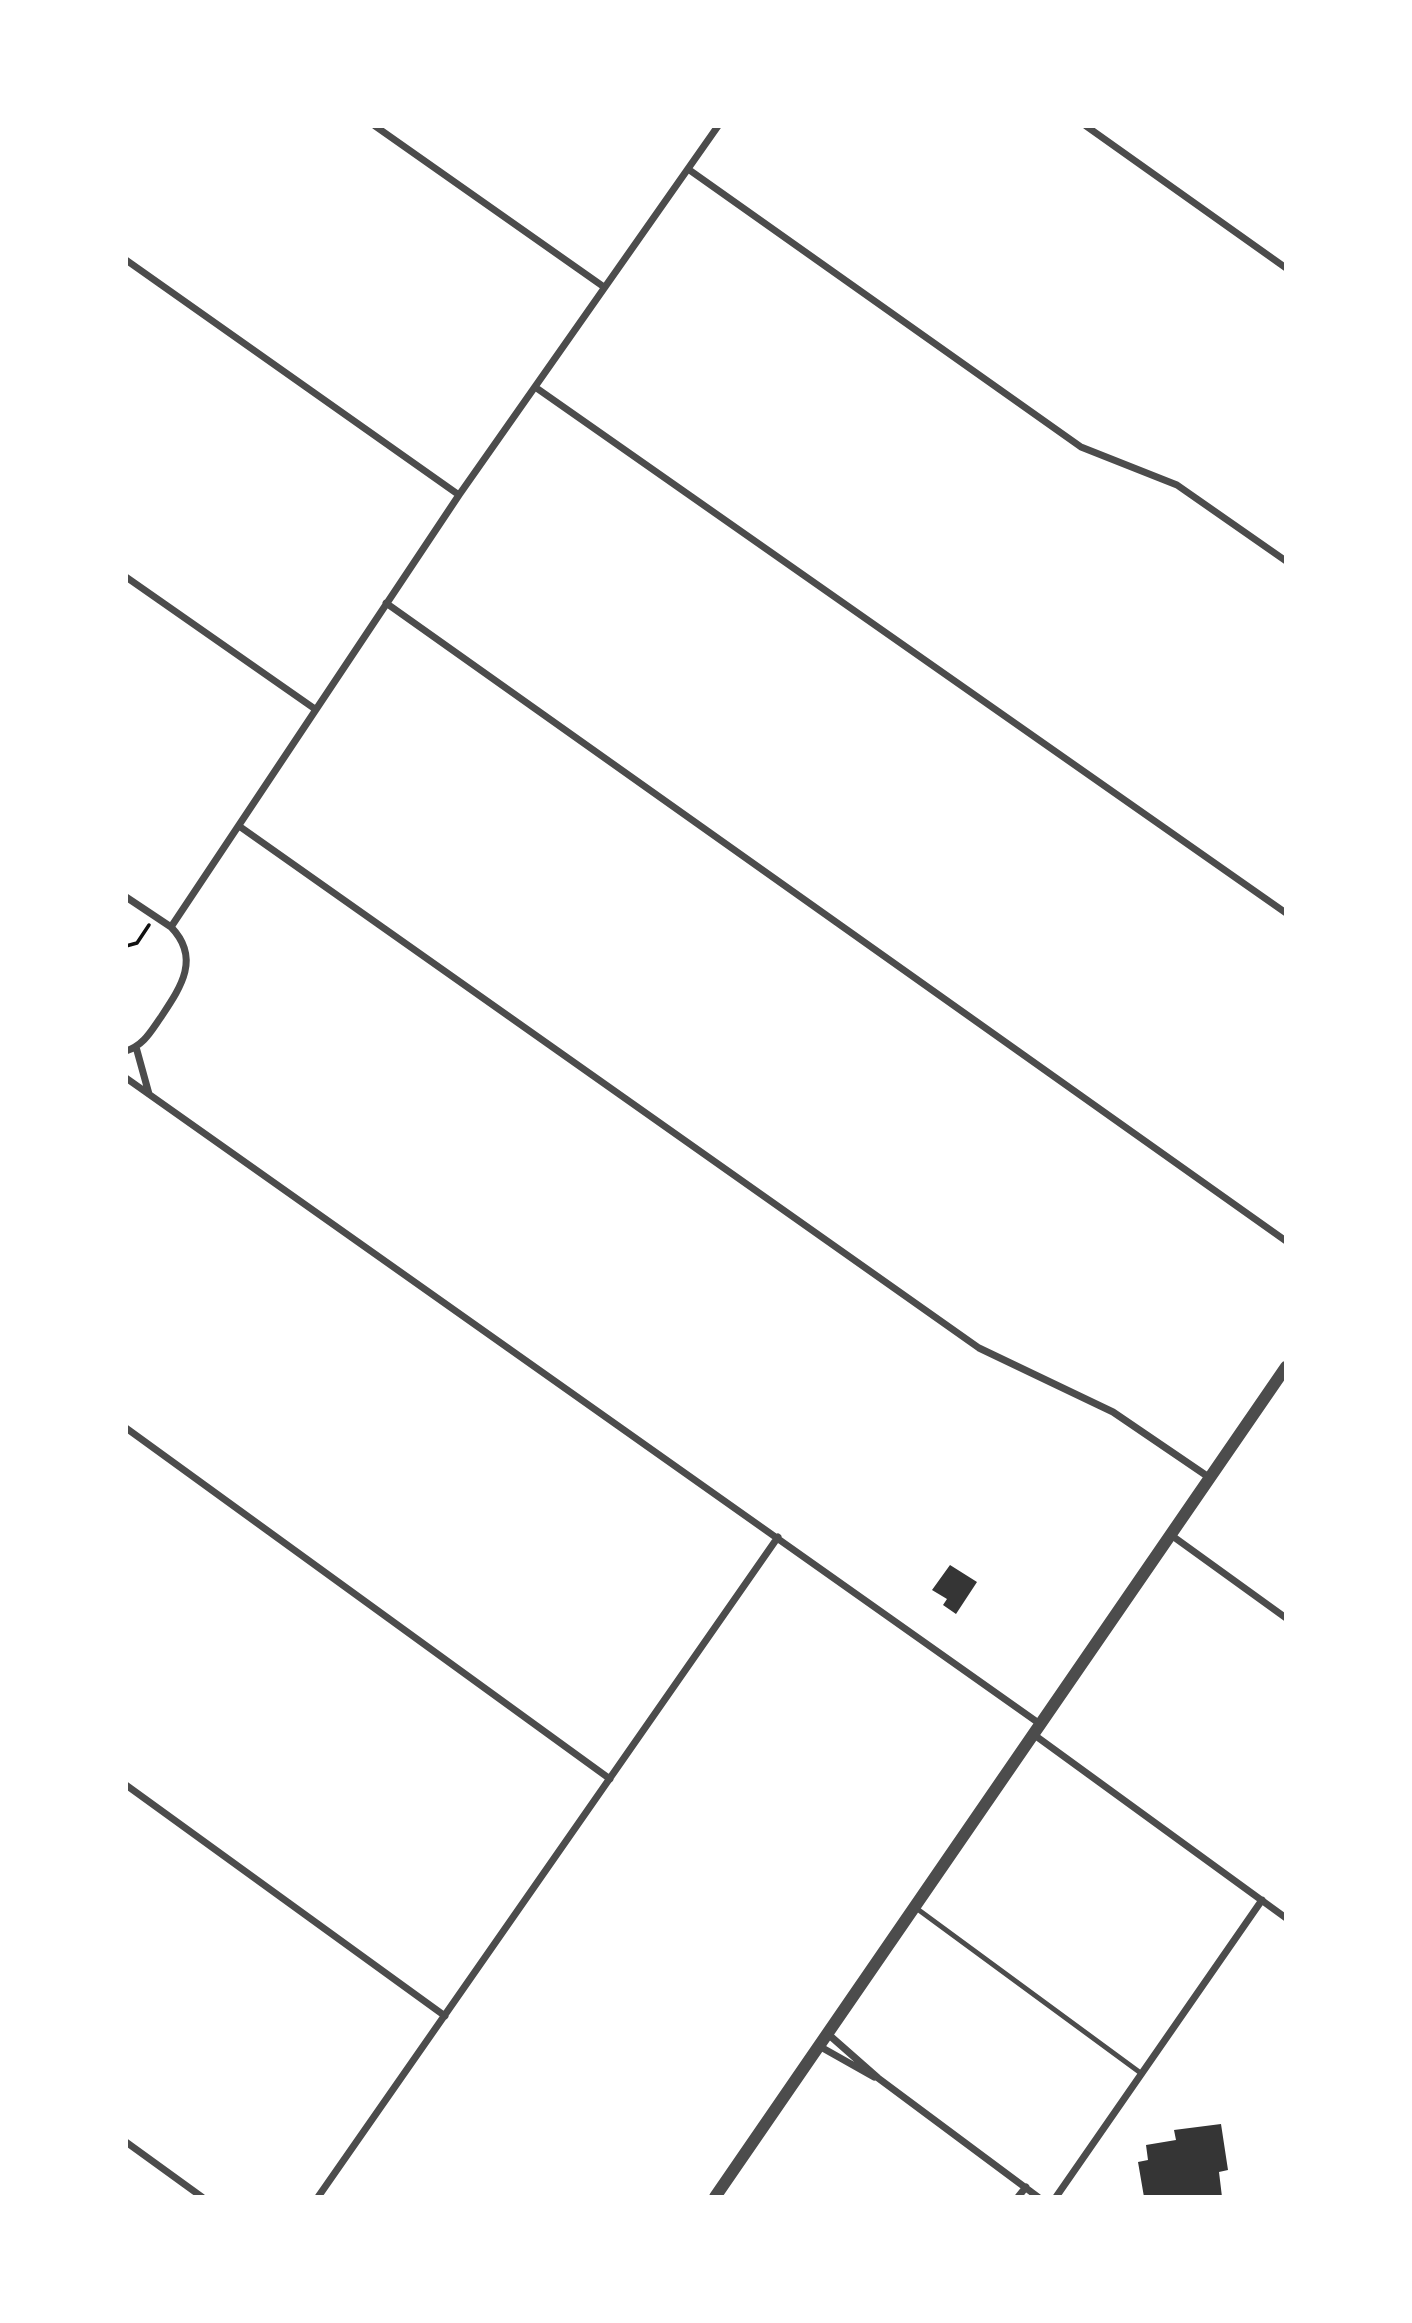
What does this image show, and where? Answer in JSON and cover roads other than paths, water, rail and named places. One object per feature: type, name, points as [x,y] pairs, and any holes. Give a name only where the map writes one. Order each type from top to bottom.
[{"type":"street","points":[[375,126],[604,287]]},
{"type":"street","points":[[171,928],[459,495],[718,126]]},
{"type":"street","points":[[1086,126],[1286,268]]},
{"type":"street","points":[[688,169],[1081,447],[1177,485],[1286,561]]},
{"type":"street","points":[[126,260],[459,495]]},
{"type":"street","points":[[535,387],[1286,913]]},
{"type":"street","points":[[126,577],[315,709]]},
{"type":"street","points":[[386,603],[1286,1241]]},
{"type":"street","points":[[239,827],[979,1348],[1113,1412],[1210,1478]]},
{"type":"street","points":[[126,897],[171,928],[186,951],[185,975],[181,987],[146,1039],[126,1051]]},
{"type":"street","points":[[136,1047],[149,1094]]},
{"type":"street","points":[[126,1078],[778,1537],[1286,1918]]},
{"type":"street","points":[[715,2197],[1286,1367]]},
{"type":"street","points":[[126,1428],[610,1779]]},
{"type":"street","points":[[1171,1535],[1286,1618]]},
{"type":"street","points":[[318,2197],[778,1537]]},
{"type":"street","points":[[126,1785],[445,2016]]},
{"type":"street","points":[[1056,2197],[1262,1900]]},
{"type":"street","points":[[828,2034],[878,2078],[1038,2197]]},
{"type":"street","points":[[819,2046],[846,2064],[878,2078]]},
{"type":"street","points":[[126,2142],[202,2197]]},
{"type":"street","points":[[1018,2197],[1026,2187]]},
{"type":"lane","points":[[915,1906],[1142,2074]]}]
